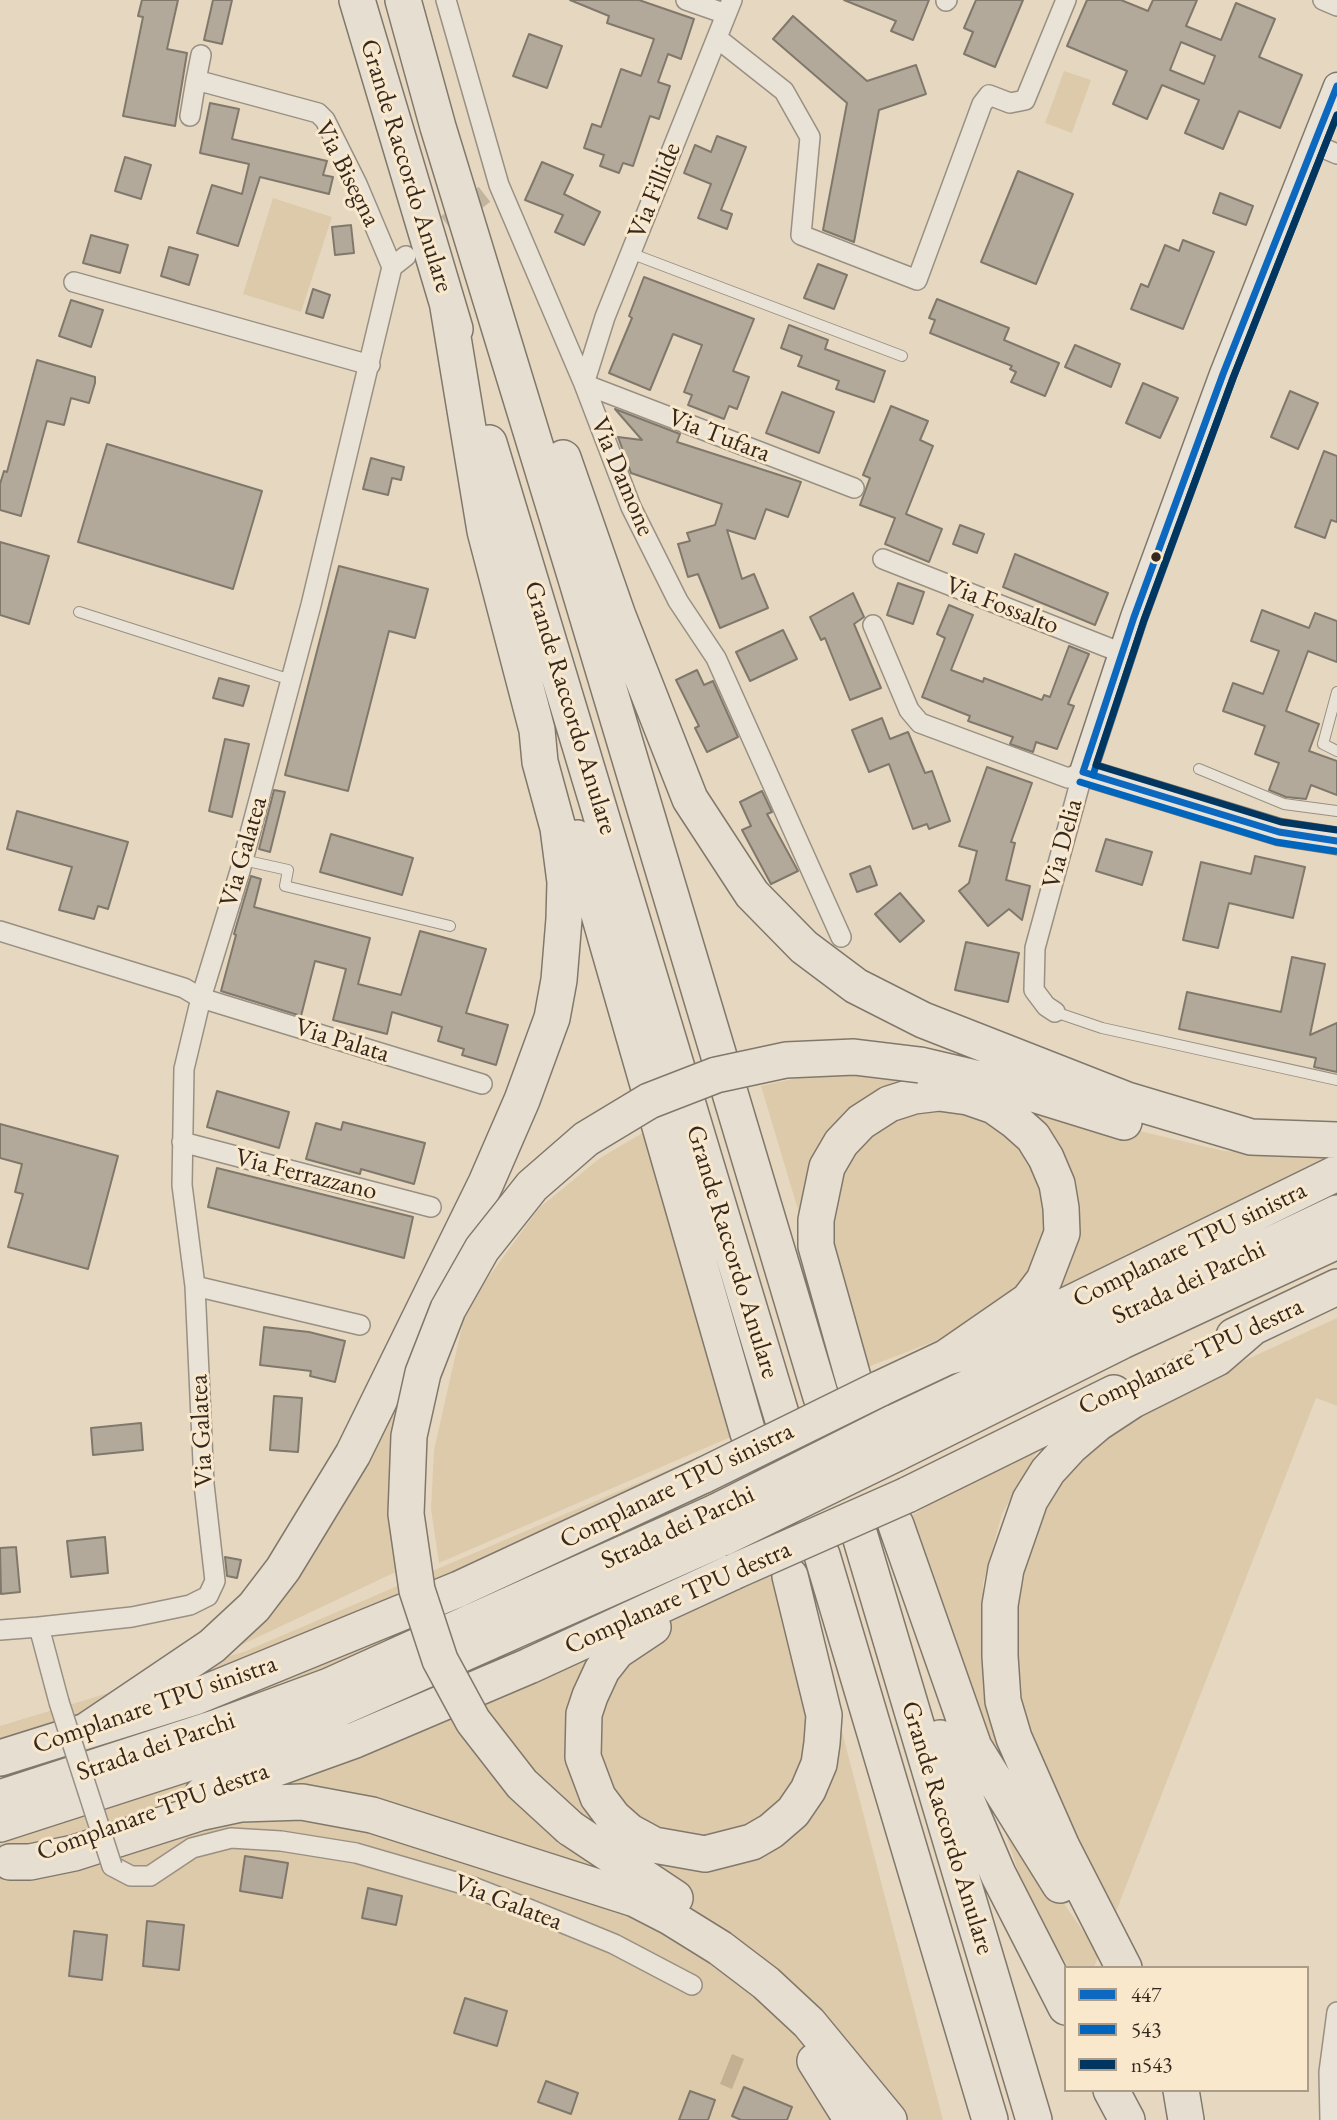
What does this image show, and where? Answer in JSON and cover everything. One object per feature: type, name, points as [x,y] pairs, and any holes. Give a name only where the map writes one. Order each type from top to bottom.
[{"type":"highway","name":"Grande Raccordo Anulare","points":[[357,0],[782,1417]]},
{"type":"highway","name":"Grande Raccordo Anulare","points":[[403,0],[478,260],[578,582],[821,1397]]},
{"type":"highway","points":[[478,260],[505,295],[519,323],[618,616],[677,770],[705,825],[734,870],[786,930],[830,968],[883,1001],[970,1041],[1156,1110],[1237,1134],[1280,1140],[1337,1142]]},
{"type":"highway","points":[[86,1731],[212,1646],[254,1607],[283,1569],[353,1454],[486,1183],[522,1100],[552,1018],[559,980],[565,883],[558,828],[540,762],[537,730],[485,531],[448,307]]},
{"type":"highway","points":[[537,730],[554,758],[748,1433]]},
{"type":"highway","points":[[916,2120],[857,2042],[786,1974],[740,1939],[615,1861],[570,1828],[522,1784],[473,1721],[440,1660],[417,1590],[406,1514],[409,1436],[423,1373],[448,1308],[488,1240],[532,1186],[586,1139],[649,1101],[702,1079],[777,1062],[854,1057],[920,1065],[1001,1084],[1121,1122],[1239,1148],[1285,1151],[1337,1142]]},
{"type":"highway","points":[[866,1385],[816,1246],[816,1220],[827,1167],[841,1143],[861,1122],[889,1104],[914,1096],[939,1093],[968,1097],[994,1106],[1033,1137],[1057,1184],[1062,1233],[1044,1280],[1018,1308],[947,1357]]},
{"type":"highway","name":"Complanare TPU sinistra","points":[[0,1758],[195,1697],[460,1589],[704,1475],[866,1385],[977,1349],[1337,1173]]},
{"type":"highway","name":"Strada dei Parchi","points":[[0,1824],[201,1759],[338,1709],[894,1439],[1337,1213]]},
{"type":"highway","name":"Strada dei Parchi","points":[[894,1439],[1122,1341],[1337,1241]]},
{"type":"highway","name":"Complanare TPU destra","points":[[5,1864],[355,1740],[529,1666],[722,1578],[901,1510],[1253,1327],[1337,1287]]},
{"type":"highway","points":[[1121,1963],[1062,1847],[1010,1726],[1003,1701],[1000,1656],[1000,1605],[1006,1569],[1030,1500],[1048,1471],[1071,1446],[1133,1400],[1217,1358],[1253,1327]]},
{"type":"highway","points":[[901,1510],[974,1747],[1097,1941],[1121,1963]]},
{"type":"highway","name":"Strada dei Parchi","points":[[0,1798],[215,1728],[330,1686],[721,1524]]},
{"type":"highway","name":"Grande Raccordo Anulare","points":[[860,1536],[1034,2120]]},
{"type":"highway","name":"Grande Raccordo Anulare","points":[[822,1555],[990,2120]]},
{"type":"highway","points":[[722,1578],[691,1606],[644,1632],[617,1651],[602,1670],[584,1714],[583,1757],[598,1797],[612,1817],[630,1832],[654,1845],[705,1854],[729,1850],[771,1831],[793,1811],[808,1790],[819,1764],[824,1716],[790,1576]]},
{"type":"highway","points":[[909,1700],[946,1749],[998,1874],[1064,2003]]},
{"type":"highway","points":[[5,1864],[74,1853],[221,1807],[278,1801],[328,1805],[372,1815],[635,1899],[720,1948],[766,1983],[809,2023],[889,2120]]},
{"type":"highway","points":[[547,1873],[629,1909],[721,1966],[757,1995],[818,2064],[852,2120]]},
{"type":"highway","points":[[1112,2092],[1127,2120]]},
{"type":"highway","points":[[1181,2092],[1186,2120]]},
{"type":"street","name":"Via Damone","points":[[446,0],[495,187],[584,384],[631,507],[678,601],[716,658],[841,937]]},
{"type":"street","points":[[687,0],[729,7]]},
{"type":"street","points":[[717,38],[783,91],[810,136],[801,235],[917,280],[982,104],[989,94],[1010,103],[1025,100],[1066,0]]},
{"type":"street","points":[[1323,0],[1337,6]]},
{"type":"street","name":"Via Fillide","points":[[584,384],[605,317],[729,7]]},
{"type":"street","points":[[190,116],[201,55]]},
{"type":"street","name":"Via Bisegna","points":[[196,80],[313,111],[322,116],[399,261]]},
{"type":"street","name":"Via Delia","points":[[1055,1012],[1038,998],[1034,990],[1035,948],[1083,772],[1122,653],[1223,374],[1325,149],[1337,86]]},
{"type":"street","name":"Via Galatea","points":[[399,261],[370,365],[291,680],[243,860],[201,998],[184,1069],[182,1185],[195,1286],[204,1484],[216,1575],[214,1586],[201,1602],[171,1610],[40,1627],[59,1702],[112,1866],[131,1876],[150,1876],[192,1848],[230,1838],[281,1841],[356,1853],[473,1887],[519,1905],[614,1944],[692,1985]]},
{"type":"street","points":[[74,282],[370,365]]},
{"type":"street","name":"Via Tufara","points":[[584,384],[854,488]]},
{"type":"street","name":"Via Fossalto","points":[[883,559],[1122,653]]},
{"type":"street","points":[[873,625],[909,710],[920,723],[1068,778],[1083,772],[1257,826],[1337,841]]},
{"type":"street","name":"Via Palata","points":[[0,931],[184,988],[201,998],[482,1084]]},
{"type":"street","name":"Via Ferrazzano","points":[[181,1142],[431,1207]]},
{"type":"street","points":[[195,1286],[360,1325]]},
{"type":"street","points":[[0,1630],[40,1627]]},
{"type":"street","points":[[1329,2120],[1329,2073],[1337,2012]]},
{"type":"lane","points":[[631,253],[902,356]]},
{"type":"lane","points":[[79,612],[291,680]]},
{"type":"lane","points":[[1337,692],[1323,744],[1337,751]]},
{"type":"lane","points":[[1199,769],[1284,804],[1337,811]]},
{"type":"lane","points":[[1257,826],[1269,798]]},
{"type":"lane","points":[[243,860],[288,870],[285,886],[450,926]]},
{"type":"lane","name":"Via Delia","points":[[1055,1012],[1102,1028],[1337,1080]]},
{"type":"shaded area","points":[[1064,71],[1091,80],[1072,133],[1045,123]]},
{"type":"shaded area","points":[[273,198],[332,217],[301,312],[243,294]]},
{"type":"shaded area","points":[[890,1072],[1224,1151],[1302,1157],[1337,1154],[1047,1299],[1068,1247],[1029,1119],[876,1098],[810,1250],[761,1086],[797,1078]]},
{"type":"shaded area","points":[[905,1108],[974,1111],[1019,1142],[1043,1180],[1046,1239],[1018,1293],[961,1331],[868,1367],[827,1242],[838,1164]]},
{"type":"shaded area","points":[[651,1128],[733,1436],[439,1563],[431,1509],[434,1450],[463,1322],[474,1297],[539,1208],[600,1158]]},
{"type":"shaded area","points":[[1337,1318],[1337,1406],[1316,1398],[1112,1922],[1026,1729],[1011,1660],[1025,1529],[1094,1438],[1130,1413]]},
{"type":"shaded area","points":[[414,1365],[402,1569],[218,1656],[308,1556],[338,1513],[377,1448]]},
{"type":"shaded area","points":[[1054,1432],[1036,1453],[1002,1514],[983,1583],[983,1621],[1053,1856],[992,1757],[909,1517]]},
{"type":"shaded area","points":[[733,1442],[775,1579],[840,1724],[943,2120],[0,2120],[0,1726],[246,1651]]},
{"type":"shaded area","points":[[997,1807],[1099,1954],[1095,1966],[1068,1966],[1029,1905]]},
{"type":"shaded area","points":[[732,2054],[744,2059],[732,2089],[720,2084]]},
{"type":"building","points":[[142,0],[178,0],[167,49],[187,53],[175,126],[123,116],[143,17],[138,16]]},
{"type":"building","points":[[213,0],[232,0],[222,44],[204,40]]},
{"type":"building","points":[[570,0],[639,0],[694,19],[681,59],[668,54],[658,82],[670,86],[659,119],[650,116],[633,166],[623,163],[619,173],[600,166],[604,155],[584,148],[592,124],[601,127],[621,69],[641,76],[654,39],[607,23],[609,16]]},
{"type":"building","points":[[844,0],[929,0],[913,40],[891,31],[896,21]]},
{"type":"building","points":[[976,0],[1023,0],[995,67],[964,54],[973,32],[964,28]]},
{"type":"building","points":[[1087,0],[1121,0],[1148,11],[1153,0],[1197,0],[1186,26],[1221,40],[1236,3],[1275,19],[1259,57],[1302,75],[1280,128],[1239,111],[1223,149],[1185,133],[1199,100],[1162,85],[1147,119],[1113,104],[1127,71],[1067,46]],"holes":[[[1181,42],[1215,56],[1204,84],[1170,70]]]},
{"type":"building","points":[[793,16],[867,81],[916,65],[926,94],[879,110],[854,242],[823,230],[847,103],[773,39]]},
{"type":"building","points":[[529,34],[562,46],[547,88],[513,76]]},
{"type":"building","points":[[210,103],[239,109],[232,139],[327,161],[323,175],[333,177],[329,194],[260,177],[238,246],[197,233],[212,185],[242,194],[249,164],[200,153]]},
{"type":"building","points":[[717,136],[746,147],[721,210],[732,214],[727,229],[698,218],[711,184],[684,173],[695,145],[711,152]]},
{"type":"building","points":[[125,157],[151,165],[141,199],[115,191]]},
{"type":"building","points":[[542,162],[573,175],[564,194],[600,212],[584,245],[555,232],[563,215],[525,200]]},
{"type":"building","points":[[1018,171],[1073,194],[1036,284],[981,262]]},
{"type":"building","points":[[1220,193],[1253,206],[1246,225],[1213,213]]},
{"type":"building","points":[[351,225],[354,253],[335,255],[332,227]]},
{"type":"building","points":[[91,235],[128,245],[120,273],[83,263]]},
{"type":"building","points":[[1183,240],[1214,252],[1183,329],[1131,309],[1141,284],[1148,287],[1165,245],[1179,251]]},
{"type":"building","points":[[169,247],[198,255],[189,285],[161,276]]},
{"type":"building","points":[[818,264],[847,275],[834,309],[804,298]]},
{"type":"building","points":[[644,277],[754,319],[733,371],[749,377],[737,409],[729,406],[724,419],[688,405],[692,395],[684,392],[702,345],[673,334],[650,390],[609,373],[632,318],[629,316]]},
{"type":"building","points":[[313,289],[330,295],[323,318],[306,313]]},
{"type":"building","points":[[937,299],[1009,328],[1004,340],[1059,363],[1045,396],[1011,382],[1016,372],[1010,369],[1012,366],[930,333],[935,320],[929,318]]},
{"type":"building","points":[[71,300],[103,310],[91,347],[59,336]]},
{"type":"building","points":[[789,325],[828,340],[825,349],[885,371],[874,402],[836,389],[839,381],[798,366],[802,356],[781,348]]},
{"type":"building","points":[[1075,345],[1120,364],[1111,387],[1065,367]]},
{"type":"building","points":[[37,360],[95,377],[95,383],[89,403],[71,398],[64,425],[47,421],[21,516],[0,510],[0,484],[4,471],[7,472]]},
{"type":"building","points":[[1143,383],[1178,398],[1160,438],[1126,423]]},
{"type":"building","points":[[1290,391],[1318,403],[1298,449],[1271,437]]},
{"type":"building","points":[[782,392],[834,412],[819,453],[766,433]]},
{"type":"building","points":[[891,406],[928,421],[920,440],[933,446],[906,514],[942,529],[929,562],[885,544],[895,518],[860,505],[870,478],[863,475]]},
{"type":"building","points":[[615,409],[680,434],[677,442],[801,482],[788,517],[766,509],[755,539],[727,530],[742,579],[754,574],[768,608],[720,628],[698,574],[688,577],[678,544],[690,541],[687,533],[715,525],[722,504],[631,473],[618,437],[642,440]]},
{"type":"building","points":[[107,444],[262,491],[233,589],[78,542]]},
{"type":"building","points":[[1324,451],[1337,456],[1337,522],[1331,520],[1325,538],[1295,527]]},
{"type":"building","points":[[371,458],[404,467],[401,480],[392,478],[388,495],[363,489]]},
{"type":"building","points":[[960,525],[984,534],[977,553],[953,544]]},
{"type":"building","points":[[0,542],[49,556],[29,624],[0,615]]},
{"type":"building","points":[[1015,554],[1108,593],[1095,625],[1003,587]]},
{"type":"building","points":[[339,566],[428,589],[415,638],[389,631],[348,791],[285,775]]},
{"type":"building","points":[[898,583],[924,592],[913,624],[887,615]]},
{"type":"building","points":[[853,593],[864,617],[854,624],[881,688],[850,700],[825,638],[821,640],[810,617]]},
{"type":"building","points":[[949,605],[973,615],[951,670],[983,682],[984,678],[1042,700],[1044,695],[1050,697],[1069,646],[1089,654],[1068,704],[1074,706],[1057,749],[1036,742],[1033,752],[1010,744],[1013,737],[968,721],[970,716],[922,697],[945,638],[937,634]]},
{"type":"building","points":[[1262,610],[1309,628],[1315,613],[1337,621],[1337,662],[1308,651],[1286,711],[1319,724],[1309,751],[1337,761],[1337,795],[1311,785],[1306,799],[1286,797],[1269,790],[1279,763],[1255,754],[1265,726],[1223,711],[1233,683],[1263,694],[1279,651],[1251,641]]},
{"type":"building","points":[[783,630],[797,659],[750,681],[736,652]]},
{"type":"building","points":[[697,670],[704,685],[713,681],[738,737],[707,752],[695,728],[699,726],[676,680]]},
{"type":"building","points":[[219,678],[249,686],[243,706],[213,698]]},
{"type":"building","points":[[882,718],[890,739],[908,732],[925,773],[932,771],[950,821],[929,829],[927,824],[913,829],[889,764],[869,772],[852,730]]},
{"type":"building","points":[[225,739],[249,744],[232,817],[209,811]]},
{"type":"building","points":[[987,767],[1032,783],[1011,842],[1015,843],[1006,880],[1030,886],[1022,920],[1009,909],[988,926],[959,891],[969,883],[977,851],[959,846]]},
{"type":"building","points":[[274,790],[285,792],[270,852],[259,849]]},
{"type":"building","points":[[762,791],[772,812],[767,814],[798,871],[771,884],[742,830],[751,826],[740,802]]},
{"type":"building","points":[[17,811],[128,842],[108,909],[98,906],[94,919],[59,910],[72,867],[7,849]]},
{"type":"building","points":[[331,834],[413,858],[402,895],[320,872]]},
{"type":"building","points":[[1106,839],[1152,852],[1142,885],[1096,871]]},
{"type":"building","points":[[1255,856],[1305,867],[1293,918],[1229,903],[1218,948],[1183,940],[1201,862],[1251,874]]},
{"type":"building","points":[[870,866],[877,885],[857,892],[850,874]]},
{"type":"building","points":[[251,876],[261,879],[254,907],[370,938],[358,984],[401,995],[420,931],[486,949],[466,1013],[508,1025],[496,1065],[462,1055],[464,1049],[438,1041],[442,1027],[392,1012],[387,1034],[333,1020],[346,969],[315,961],[301,1016],[221,991]]},
{"type":"building","points":[[900,893],[924,921],[900,942],[875,914]]},
{"type":"building","points":[[966,942],[1019,953],[1008,1002],[955,990]]},
{"type":"building","points":[[1292,957],[1325,964],[1310,1035],[1337,1023],[1337,1072],[1314,1067],[1316,1058],[1179,1029],[1187,992],[1281,1012]]},
{"type":"building","points":[[217,1091],[289,1112],[279,1148],[207,1127]]},
{"type":"building","points":[[343,1122],[425,1143],[414,1184],[361,1169],[360,1174],[306,1159],[316,1123],[341,1130]]},
{"type":"building","points":[[0,1124],[118,1156],[88,1269],[8,1247],[23,1194],[15,1192],[22,1164],[0,1158]]},
{"type":"building","points":[[217,1168],[413,1217],[404,1258],[208,1207]]},
{"type":"building","points":[[264,1327],[309,1332],[345,1341],[335,1382],[310,1376],[311,1371],[260,1365]]},
{"type":"building","points":[[274,1396],[302,1398],[298,1452],[270,1450]]},
{"type":"building","points":[[141,1423],[143,1450],[93,1455],[91,1428]]},
{"type":"building","points":[[105,1537],[108,1573],[71,1577],[67,1541]]},
{"type":"building","points":[[16,1547],[20,1592],[1,1594],[0,1548]]},
{"type":"building","points":[[225,1557],[241,1560],[237,1578],[227,1576]]},
{"type":"building","points":[[245,1856],[288,1863],[282,1898],[240,1891]]},
{"type":"building","points":[[368,1888],[402,1896],[396,1925],[362,1918]]},
{"type":"building","points":[[147,1921],[184,1925],[179,1970],[143,1966]]},
{"type":"building","points":[[74,1931],[107,1935],[102,1980],[69,1976]]},
{"type":"building","points":[[465,1998],[507,2011],[497,2046],[454,2033]]},
{"type":"building","points":[[546,2081],[578,2093],[571,2114],[538,2102]]},
{"type":"building","points":[[744,2087],[792,2107],[787,2120],[741,2120],[732,2116]]},
{"type":"building","points":[[690,2091],[715,2100],[708,2120],[679,2120]]},
{"type":"tunnel","points":[[424,242],[491,189]]},
{"type":"transit line","name":"447","points":[[1083,772],[1134,617],[1223,374],[1337,86]]},
{"type":"transit line","name":"543","points":[[1093,775],[1144,620],[1233,378],[1337,115]]},
{"type":"transit line","name":"n543","points":[[1337,115],[1233,378],[1144,620],[1096,765],[1281,822],[1337,830]]},
{"type":"transit line","name":"447","points":[[1083,772],[1279,832],[1337,841]]},
{"type":"transit line","name":"543","points":[[1080,782],[1276,842],[1335,851]]}]
